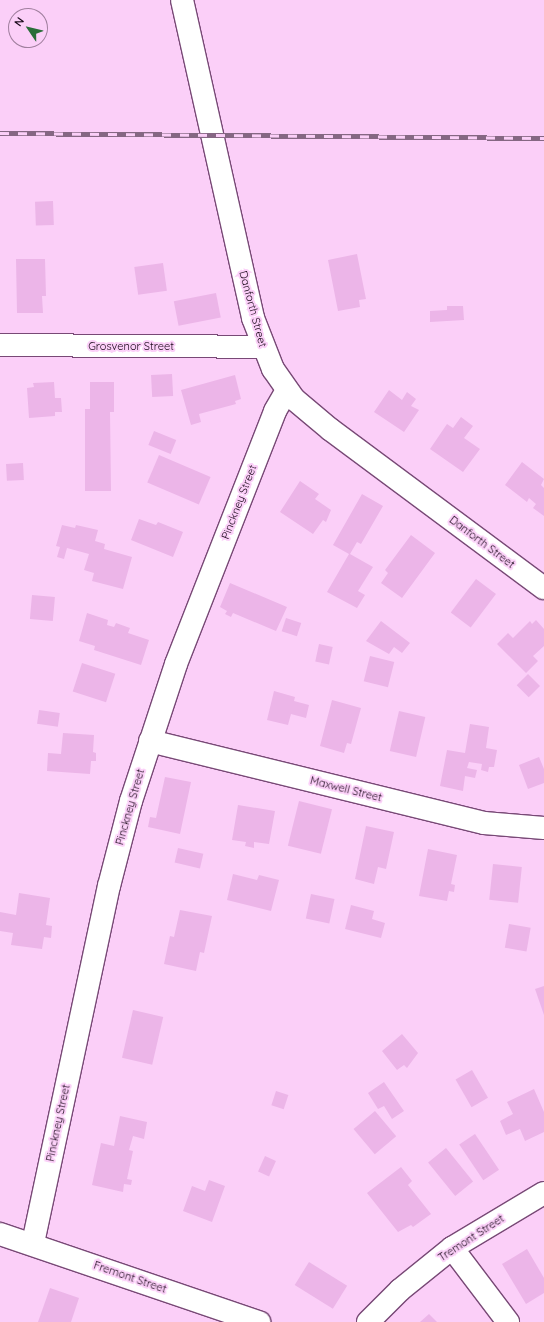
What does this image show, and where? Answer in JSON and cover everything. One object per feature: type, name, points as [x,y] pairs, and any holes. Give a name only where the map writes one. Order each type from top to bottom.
[{"type":"street","name":"Danforth Street","points":[[182,0],[253,318],[262,346],[287,390],[331,430],[544,588]]},
{"type":"street","name":"Grosvenor Street","points":[[0,346],[262,346]]},
{"type":"street","name":"Pinckney Street","points":[[33,1243],[109,886],[150,741],[176,664],[260,448],[280,399],[287,390]]},
{"type":"street","name":"Maxwell Street","points":[[150,741],[484,823],[544,828]]},
{"type":"street","name":"Tremont Street","points":[[368,1322],[400,1290],[452,1248],[544,1193]]},
{"type":"street","name":"Fremont Street","points":[[0,1234],[33,1243],[259,1322]]},
{"type":"street","points":[[452,1248],[508,1322]]},
{"type":"building","points":[[53,201],[54,225],[36,226],[35,202]]},
{"type":"building","points":[[357,254],[366,299],[359,300],[360,307],[338,311],[328,260]]},
{"type":"building","points":[[16,259],[45,259],[46,296],[42,296],[43,313],[17,313]]},
{"type":"building","points":[[163,263],[167,291],[138,295],[134,267]]},
{"type":"building","points":[[216,293],[221,318],[179,326],[174,301]]},
{"type":"building","points":[[447,306],[463,306],[464,320],[430,322],[430,311],[447,310]]},
{"type":"building","points":[[172,374],[173,396],[152,397],[151,375]]},
{"type":"building","points":[[235,375],[241,399],[235,401],[236,404],[199,414],[201,422],[191,425],[181,390]]},
{"type":"building","points":[[54,382],[55,398],[61,398],[62,412],[55,412],[55,416],[29,418],[27,388],[34,387],[33,383]]},
{"type":"building","points":[[90,382],[114,382],[114,412],[110,412],[111,491],[85,491],[85,409],[90,409]]},
{"type":"building","points":[[389,390],[402,400],[407,392],[416,399],[411,406],[419,410],[404,432],[374,412]]},
{"type":"building","points":[[461,417],[473,426],[464,438],[480,449],[463,472],[430,449],[447,424],[453,428]]},
{"type":"building","points":[[154,431],[176,440],[171,454],[148,445]]},
{"type":"building","points":[[159,455],[211,477],[199,504],[147,483]]},
{"type":"building","points":[[522,462],[544,479],[541,485],[544,488],[544,516],[533,508],[536,504],[529,498],[527,502],[505,485]]},
{"type":"building","points":[[23,463],[24,480],[7,481],[6,464]]},
{"type":"building","points":[[300,481],[319,494],[315,499],[331,510],[326,522],[323,520],[313,534],[280,512]]},
{"type":"building","points":[[362,494],[383,506],[361,544],[357,542],[350,554],[373,567],[358,591],[365,595],[357,608],[327,592],[349,554],[333,545]]},
{"type":"building","points":[[139,519],[156,525],[158,522],[183,532],[173,557],[131,540]]},
{"type":"building","points":[[62,525],[75,528],[76,525],[98,530],[95,541],[105,544],[104,549],[132,557],[123,589],[92,581],[94,573],[84,570],[89,554],[67,548],[64,559],[57,557],[60,547],[56,546]]},
{"type":"building","points":[[411,535],[435,553],[402,598],[381,583],[388,573],[385,570]]},
{"type":"building","points":[[476,579],[496,594],[471,628],[451,613]]},
{"type":"building","points":[[230,583],[287,607],[276,631],[233,613],[231,617],[225,614],[227,611],[220,607]]},
{"type":"building","points":[[32,595],[55,597],[53,621],[30,619]]},
{"type":"building","points":[[87,613],[108,620],[107,625],[114,627],[116,623],[130,628],[128,633],[149,640],[141,665],[94,650],[95,646],[79,641]]},
{"type":"building","points":[[286,618],[301,623],[297,636],[282,631]]},
{"type":"building","points":[[536,620],[544,629],[544,646],[533,656],[538,661],[526,673],[497,644],[508,633],[513,638],[530,621],[532,624]]},
{"type":"building","points":[[381,621],[410,643],[402,653],[394,647],[389,654],[366,641]]},
{"type":"building","points":[[319,644],[333,647],[329,665],[315,662]]},
{"type":"building","points":[[370,656],[394,662],[388,687],[364,681]]},
{"type":"building","points":[[82,663],[115,674],[106,702],[73,692]]},
{"type":"building","points":[[528,674],[540,686],[529,697],[517,685]]},
{"type":"building","points":[[274,691],[295,697],[294,701],[309,705],[306,718],[291,714],[288,725],[267,720]]},
{"type":"building","points":[[332,700],[361,708],[351,744],[347,743],[344,753],[320,746]]},
{"type":"building","points":[[39,710],[60,713],[58,727],[37,724]]},
{"type":"building","points":[[399,711],[425,717],[416,757],[390,751]]},
{"type":"building","points":[[470,724],[489,727],[486,748],[497,750],[494,767],[489,767],[488,772],[481,770],[482,764],[469,762],[467,768],[477,770],[475,778],[465,776],[463,791],[440,786],[447,750],[465,753]]},
{"type":"building","points":[[63,733],[94,735],[93,752],[96,753],[96,761],[91,761],[90,774],[47,771],[48,753],[61,754]]},
{"type":"building","points":[[539,757],[544,769],[544,783],[528,789],[519,765]]},
{"type":"building","points":[[165,777],[191,782],[180,834],[148,827],[150,817],[156,818]]},
{"type":"building","points":[[299,801],[332,809],[321,854],[288,846]]},
{"type":"building","points":[[238,805],[275,811],[269,844],[254,842],[254,848],[245,846],[246,842],[232,840]]},
{"type":"building","points":[[366,826],[394,832],[386,869],[378,867],[374,884],[355,879]]},
{"type":"building","points":[[178,848],[203,854],[200,868],[175,863]]},
{"type":"building","points":[[428,849],[457,855],[451,884],[455,885],[454,892],[449,891],[447,901],[419,896]]},
{"type":"building","points":[[493,864],[522,867],[518,903],[489,900]]},
{"type":"building","points":[[233,874],[257,880],[259,875],[279,880],[271,911],[227,900]]},
{"type":"building","points":[[19,893],[50,898],[46,925],[52,926],[51,938],[44,937],[42,949],[11,945],[13,933],[0,931],[0,912],[16,915]]},
{"type":"building","points":[[311,894],[334,899],[329,923],[306,918]]},
{"type":"building","points":[[351,905],[374,911],[372,919],[385,923],[381,938],[345,929]]},
{"type":"building","points":[[180,910],[212,916],[204,953],[200,952],[196,971],[164,964],[170,936],[174,937]]},
{"type":"building","points":[[509,924],[531,928],[526,951],[505,948]]},
{"type":"building","points":[[544,986],[544,1015],[535,989]]},
{"type":"building","points":[[133,1010],[163,1017],[152,1065],[122,1058]]},
{"type":"building","points":[[402,1034],[418,1053],[407,1068],[404,1065],[397,1070],[382,1051]]},
{"type":"building","points":[[472,1070],[488,1098],[472,1107],[456,1080]]},
{"type":"building","points":[[384,1082],[404,1111],[392,1119],[384,1106],[378,1109],[368,1093]]},
{"type":"building","points":[[534,1089],[544,1112],[544,1132],[525,1141],[520,1129],[506,1135],[500,1121],[513,1114],[507,1102]]},
{"type":"building","points":[[276,1091],[288,1095],[284,1109],[271,1105]]},
{"type":"building","points":[[375,1111],[396,1136],[375,1154],[354,1129]]},
{"type":"building","points":[[120,1116],[147,1122],[144,1139],[133,1136],[129,1150],[133,1151],[127,1179],[132,1180],[131,1185],[124,1184],[123,1192],[92,1185],[101,1143],[114,1146]]},
{"type":"building","points":[[475,1134],[499,1170],[483,1180],[459,1145]]},
{"type":"building","points":[[446,1148],[473,1181],[455,1196],[428,1162]]},
{"type":"building","points":[[265,1156],[276,1161],[269,1176],[258,1172]]},
{"type":"building","points":[[401,1167],[412,1181],[408,1185],[431,1214],[413,1227],[411,1225],[398,1232],[367,1193]]},
{"type":"building","points":[[209,1180],[225,1186],[212,1222],[183,1211],[192,1186],[205,1191]]},
{"type":"building","points":[[527,1249],[544,1278],[544,1293],[526,1304],[502,1264]]},
{"type":"building","points":[[309,1262],[347,1286],[333,1309],[295,1285]]},
{"type":"building","points":[[50,1288],[79,1298],[71,1322],[38,1322]]},
{"type":"building","points":[[429,1314],[437,1322],[420,1322]]},
{"type":"railway","points":[[0,133],[544,138]]}]
